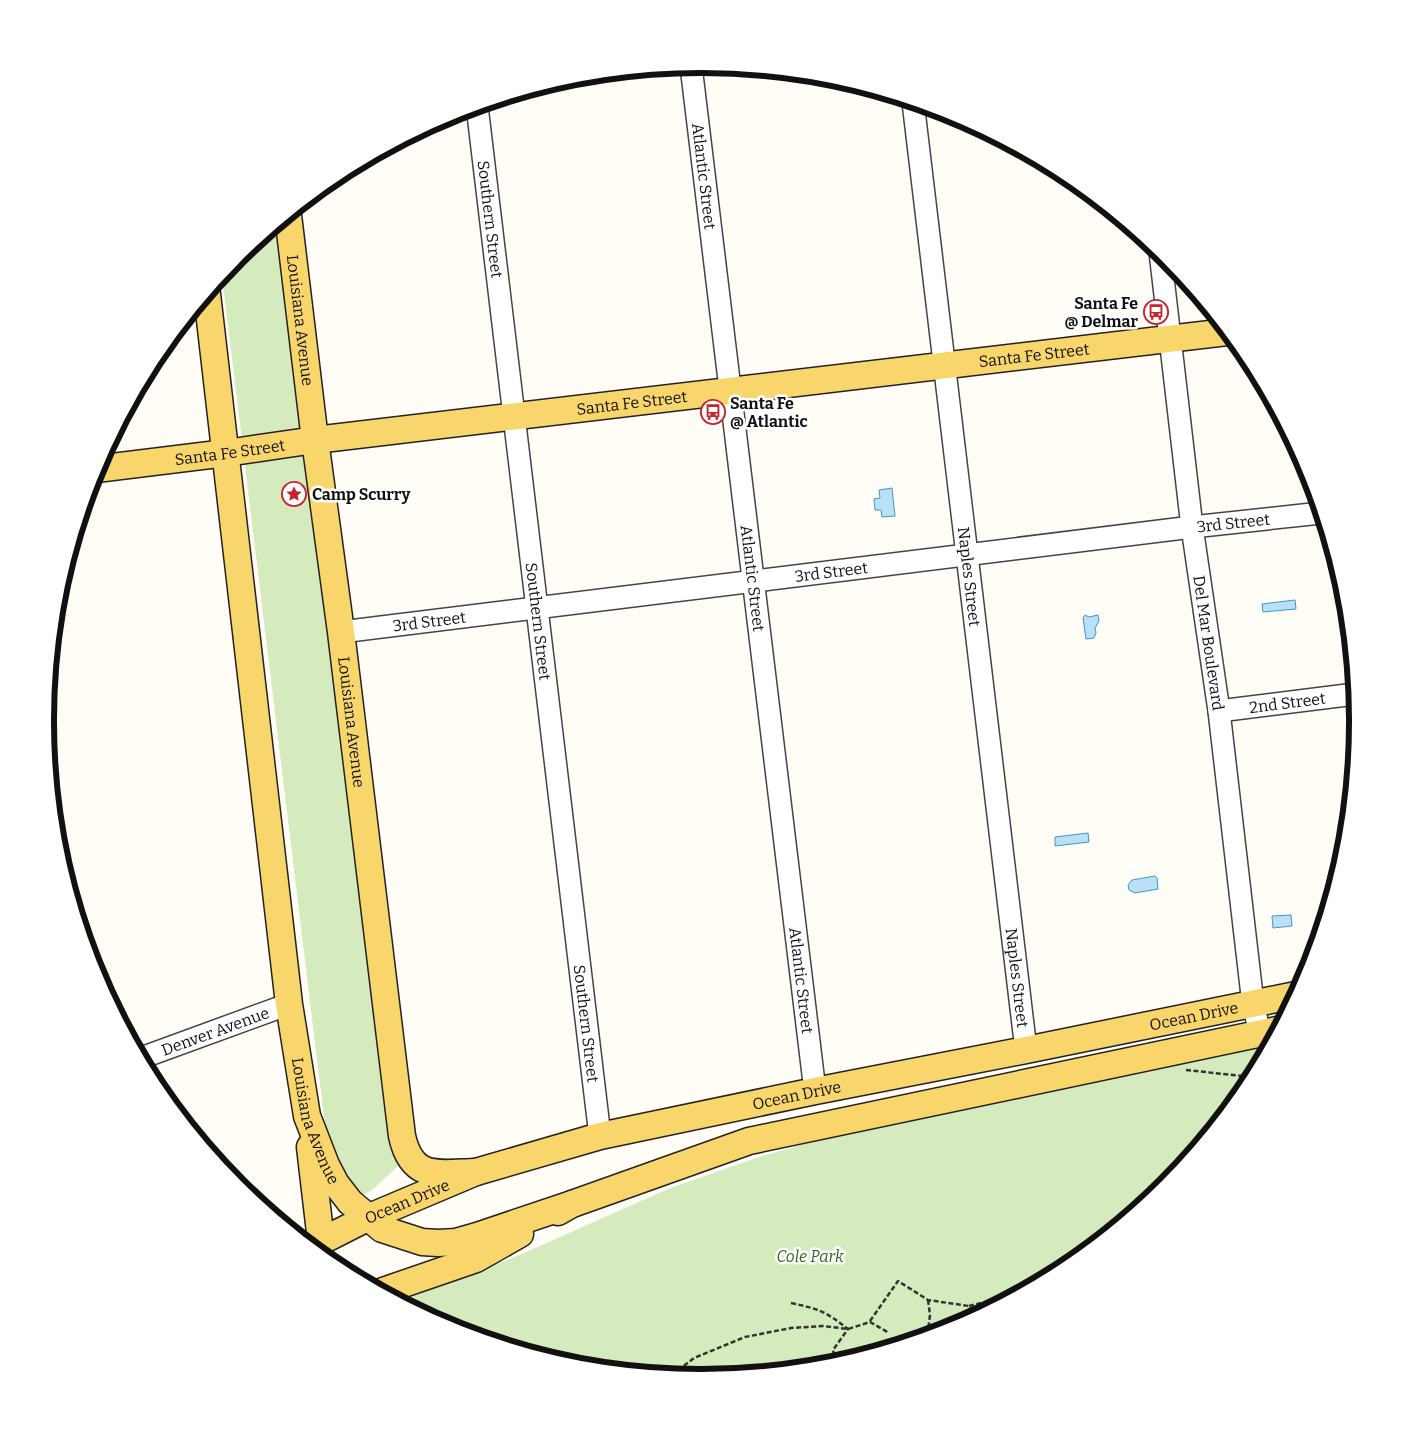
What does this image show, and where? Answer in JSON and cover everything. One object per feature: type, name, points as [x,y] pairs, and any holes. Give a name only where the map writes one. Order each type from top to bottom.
[{"type":"main road","name":"Louisiana Avenue","points":[[289,222],[404,1145],[410,1159],[419,1168],[443,1173],[476,1172]]},
{"type":"main road","name":"Louisiana Avenue","points":[[208,302],[289,1004],[307,1116],[326,1166],[336,1184],[350,1202],[382,1229],[404,1237],[438,1243],[456,1242],[477,1236],[572,1204]]},
{"type":"main road","name":"Santa Fe Street","points":[[105,468],[315,440],[1219,333]]},
{"type":"main road","name":"Ocean Drive","points":[[317,1242],[368,1218],[476,1172],[600,1136],[1287,997]]},
{"type":"main road","name":"Ocean Drive","points":[[391,1289],[476,1259],[572,1204],[749,1141],[1269,1031]]},
{"type":"main road","points":[[800,1130],[808,1112],[875,1079]]},
{"type":"main road","points":[[307,1116],[316,1241]]},
{"type":"main road","points":[[428,1192],[420,1200],[416,1210],[415,1221],[419,1230],[426,1237],[438,1243]]},
{"type":"street","name":"Atlantic Street","points":[[692,73],[815,1091]]},
{"type":"street","name":"Naples Street","points":[[914,110],[1026,1050]]},
{"type":"street","name":"Southern Street","points":[[478,114],[600,1136]]},
{"type":"street","name":"Del Mar Boulevard","points":[[1161,265],[1192,527],[1219,711],[1253,1004],[1269,1031]]},
{"type":"street","name":"3rd Street","points":[[341,632],[1192,527],[1315,514]]},
{"type":"street","name":"2nd Street","points":[[1219,711],[1348,695]]},
{"type":"street","name":"Denver Avenue","points":[[147,1056],[289,1004]]},
{"type":"path","points":[[1177,1069],[1243,1076]]},
{"type":"path","points":[[681,1368],[694,1358],[745,1337],[791,1328],[823,1326],[848,1329],[870,1322],[898,1281],[928,1300],[969,1306],[991,1301]]},
{"type":"path","points":[[928,1300],[930,1315],[929,1327]]},
{"type":"path","points":[[791,1303],[818,1308],[848,1329]]},
{"type":"path","points":[[969,1306],[970,1310]]},
{"type":"path","points":[[870,1322],[889,1333]]},
{"type":"path","points":[[834,1355],[833,1350],[848,1329]]},
{"type":"green space","points":[[284,226],[398,1166],[372,1190],[356,1199],[336,1163],[325,1125],[223,284],[243,263]]},
{"type":"green space","name":"Cole Park","points":[[1261,1047],[1240,1081],[1189,1148],[1129,1208],[1096,1235],[1061,1260],[988,1302],[910,1334],[869,1347],[786,1363],[744,1367],[702,1369],[617,1363],[534,1347],[454,1319],[408,1298],[522,1254],[670,1188],[759,1157],[871,1125]]},
{"type":"water","points":[[892,488],[895,516],[882,517],[881,510],[875,510],[874,499],[880,498],[879,490]]},
{"type":"water","points":[[1295,600],[1296,609],[1263,612],[1262,604]]},
{"type":"water","points":[[1085,615],[1089,617],[1098,615],[1099,621],[1095,628],[1094,638],[1086,639],[1083,618]]},
{"type":"water","points":[[1088,833],[1089,842],[1055,846],[1055,837]]},
{"type":"water","points":[[1155,876],[1158,889],[1135,893],[1129,890],[1128,885],[1132,880]]},
{"type":"water","points":[[1291,915],[1292,926],[1273,928],[1272,916]]},
{"type":"place","name":"Santa Fe @ Delmar","points":[[1156,312]]},
{"type":"place","name":"Santa Fe @ Atlantic","points":[[713,412]]},
{"type":"place","name":"Camp Scurry","points":[[294,494]]}]
